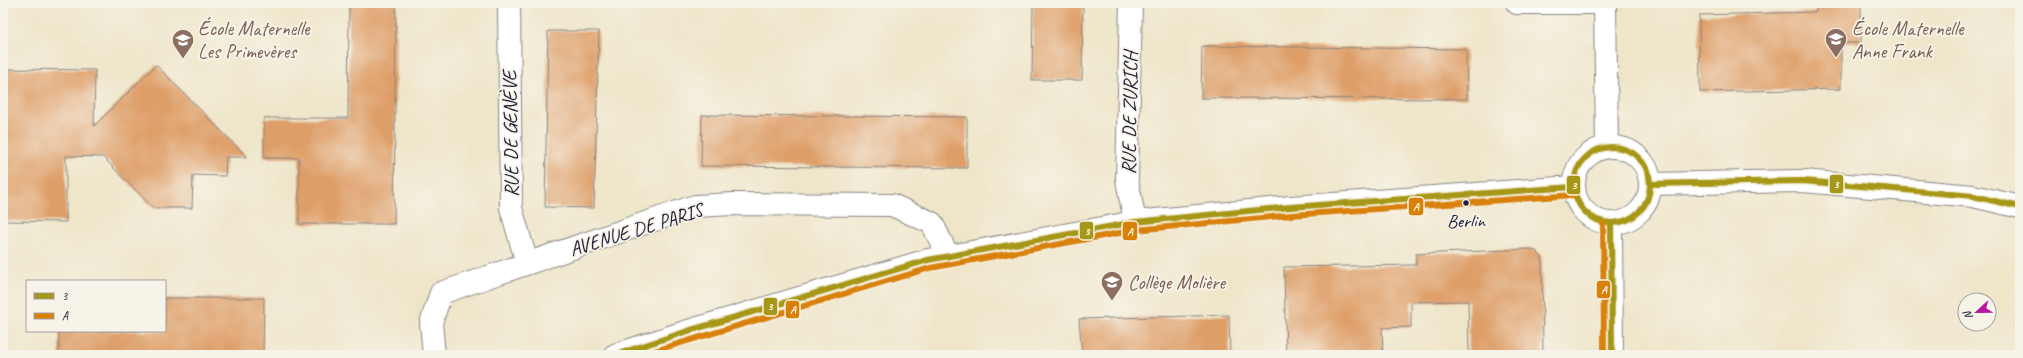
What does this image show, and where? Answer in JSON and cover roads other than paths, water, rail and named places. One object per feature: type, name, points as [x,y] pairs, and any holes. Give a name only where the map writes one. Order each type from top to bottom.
[{"type":"street","name":"RUE DE GENÈVE","points":[[509,3],[511,208],[527,263]]},
{"type":"street","name":"RUE DE ZURICH","points":[[1130,3],[1127,180],[1135,222]]},
{"type":"street","points":[[1518,3],[1605,3],[1607,147]]},
{"type":"street","points":[[1607,147],[1620,148],[1634,154],[1644,163],[1651,184],[1649,196],[1643,209],[1630,220],[1611,224],[1591,218],[1583,210],[1576,198],[1573,187],[1574,177],[1580,163],[1590,153],[1607,147]]},
{"type":"street","points":[[1651,184],[1803,181],[1973,196],[2020,207]]},
{"type":"street","points":[[615,355],[688,331],[948,256],[1135,222],[1291,207],[1573,187]]},
{"type":"street","name":"AVENUE DE PARIS","points":[[434,355],[431,323],[441,293],[695,206],[733,204],[892,205],[932,223],[948,256]]},
{"type":"street","points":[[1611,224],[1612,355]]},
{"type":"place","name":"École Maternelle Anne Frank","points":[[1836,58]]},
{"type":"place","name":"École Maternelle Les Primevères","points":[[183,60]]},
{"type":"place","name":"Berlin","points":[[1466,203]]},
{"type":"place","name":"Collège Molière","points":[[1112,302]]}]
